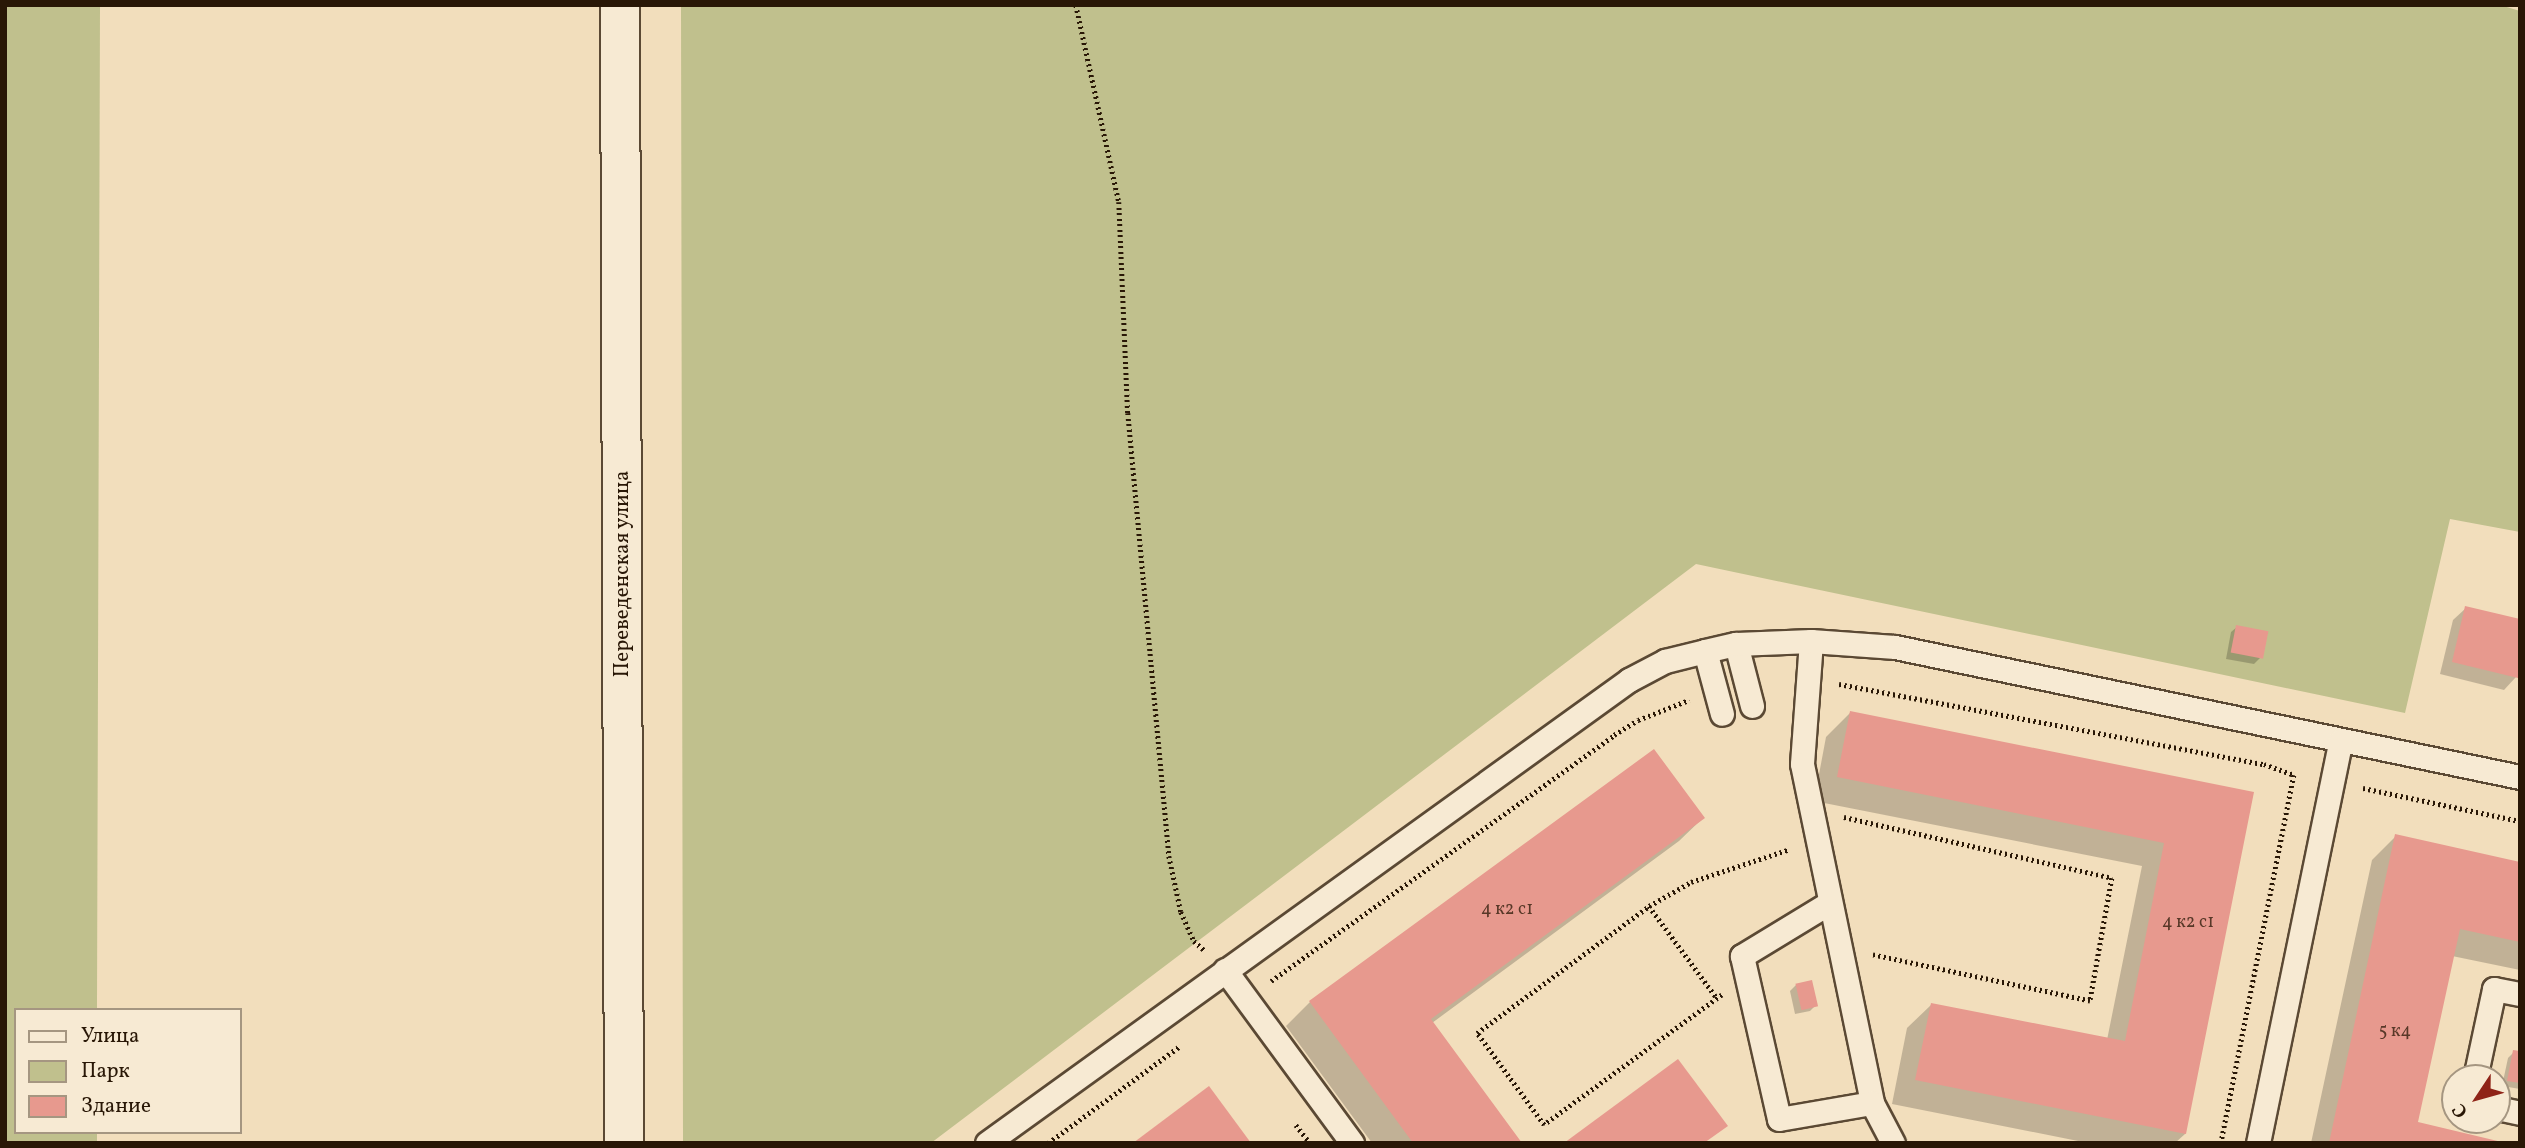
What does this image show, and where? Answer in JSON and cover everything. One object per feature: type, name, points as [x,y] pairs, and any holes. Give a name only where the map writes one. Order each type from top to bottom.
[{"type":"street","name":"Переведенская улица","points":[[620,5],[624,1143]]},
{"type":"lane","points":[[987,1143],[1629,680],[1665,661],[1705,651],[1736,644],[1811,641],[1895,647],[2520,777]]},
{"type":"lane","points":[[1811,641],[1811,680],[1802,764],[1872,1103],[1893,1143]]},
{"type":"lane","points":[[1736,644],[1752,706]]},
{"type":"lane","points":[[1705,651],[1719,703]]},
{"type":"lane","points":[[2258,1143],[2341,740]]},
{"type":"lane","points":[[1829,903],[1742,956],[1779,1119],[1872,1103]]},
{"type":"lane","points":[[1225,970],[1352,1143]]},
{"type":"lane","points":[[2478,1064],[2494,989],[2520,994]]},
{"type":"path","points":[[1076,5],[1119,202],[1128,413],[1169,856],[1181,912],[1194,941],[1225,970]]},
{"type":"path","points":[[1811,680],[1903,693],[2264,764],[2294,775],[2520,821]]},
{"type":"path","points":[[1262,988],[1614,736],[1667,708],[1719,703]]},
{"type":"path","points":[[2221,1143],[2294,775]]},
{"type":"path","points":[[1810,810],[2112,878],[2090,1001],[1838,947]]},
{"type":"path","points":[[1749,984],[1716,997],[1544,1125],[1476,1033],[1649,906],[1691,882],[1816,841]]},
{"type":"path","points":[[1649,906],[1716,997]]},
{"type":"path","points":[[1048,1143],[1185,1042]]},
{"type":"path","points":[[1294,1122],[1310,1143]]},
{"type":"green space","points":[[5,5],[100,5],[97,1008],[14,1008],[14,1134],[97,1134],[97,1143],[5,1143]]},
{"type":"green space","points":[[681,5],[2500,5],[2520,11],[2520,532],[2450,519],[2405,713],[1696,564],[931,1143],[683,1143]]},
{"type":"building","points":[[2465,606],[2520,619],[2518,678],[2452,662]]},
{"type":"building","points":[[2236,625],[2268,631],[2263,659],[2231,652]]},
{"type":"building","points":[[1850,711],[2254,792],[2186,1134],[1915,1080],[1931,1003],[2125,1041],[2164,843],[1837,777]]},
{"type":"building","points":[[1654,749],[1705,818],[1431,1019],[1522,1143],[1413,1143],[1309,1001]]},
{"type":"building","points":[[2395,834],[2520,862],[2520,942],[2460,929],[2418,1122],[2441,1127],[2441,1134],[2468,1134],[2506,1143],[2329,1143]]},
{"type":"building","points":[[1812,980],[1818,1006],[1802,1010],[1795,984]]},
{"type":"building","points":[[2513,1050],[2520,1051],[2520,1083],[2511,1082]]},
{"type":"building","points":[[1678,1059],[1728,1126],[1704,1143],[1564,1143]]},
{"type":"building","points":[[1209,1086],[1251,1143],[1133,1143]]}]
